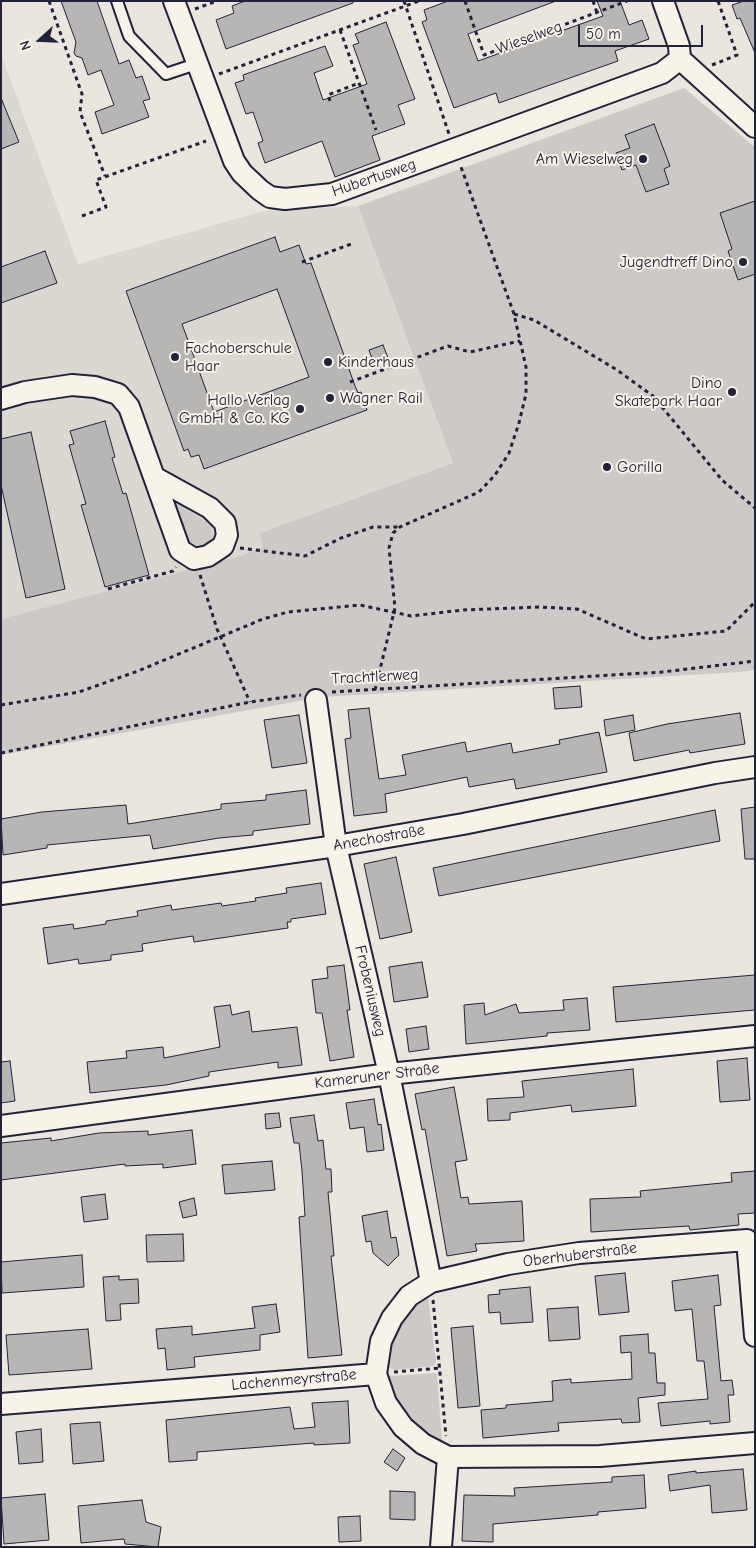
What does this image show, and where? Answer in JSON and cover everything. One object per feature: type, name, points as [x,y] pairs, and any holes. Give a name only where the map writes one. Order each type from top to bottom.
[{"type":"street","name":"Hubertusweg","points":[[174,1],[196,64],[234,161],[242,173],[260,190],[270,197],[286,199],[332,194],[662,73],[680,59]]},
{"type":"street","points":[[663,1],[679,46],[680,59],[755,127]]},
{"type":"street","points":[[1,399],[25,392],[72,385],[95,387],[118,394],[129,407],[154,478],[180,550],[191,557],[208,556],[223,546],[227,535],[225,523],[210,508],[154,478]]},
{"type":"street","name":"Frobeniusweg","points":[[315,696],[336,846],[389,1074],[431,1282]]},
{"type":"street","name":"Anechostraße","points":[[1,894],[336,846],[463,824],[715,773],[755,768]]},
{"type":"street","name":"Kameruner Straße","points":[[1,1126],[389,1074],[755,1036]]},
{"type":"street","name":"Oberhuberstraße","points":[[376,1374],[381,1341],[392,1318],[410,1296],[431,1282],[508,1264],[579,1253],[747,1240],[755,1336]]},
{"type":"street","name":"Lachenmeyrstraße","points":[[1,1404],[376,1374],[386,1403],[402,1427],[423,1444],[448,1456],[600,1456],[755,1444]]},
{"type":"street","points":[[441,1547],[448,1456]]},
{"type":"lane","points":[[117,1],[129,36],[166,74],[196,64]]},
{"type":"path","points":[[49,1],[82,94],[80,112],[105,176]]},
{"type":"path","points":[[192,10],[218,1]]},
{"type":"path","points":[[404,1],[450,137]]},
{"type":"path","points":[[216,75],[419,1]]},
{"type":"path","name":"Wieselweg","points":[[466,1],[484,54],[627,1]]},
{"type":"path","points":[[593,1],[597,13]]},
{"type":"path","points":[[710,68],[737,55],[718,1]]},
{"type":"path","points":[[340,30],[376,130]]},
{"type":"path","points":[[330,101],[328,95],[359,83]]},
{"type":"path","points":[[82,216],[106,206],[96,180],[206,141]]},
{"type":"path","points":[[374,690],[394,612],[389,548],[393,533],[400,527],[479,492],[495,475],[509,453],[526,394],[526,367],[514,314],[461,167]]},
{"type":"path","points":[[302,262],[354,243]]},
{"type":"path","points":[[514,314],[534,320],[617,370],[652,396],[722,480],[755,508]]},
{"type":"path","points":[[352,381],[448,346],[470,352],[520,341]]},
{"type":"path","points":[[223,546],[305,556],[341,538],[373,527],[400,527]]},
{"type":"path","points":[[108,589],[173,571],[191,557],[220,636],[250,702]]},
{"type":"path","points":[[1,705],[79,692],[263,619],[288,612],[360,605],[410,616],[463,610],[540,607],[577,608],[646,639],[726,631],[755,602]]},
{"type":"path","name":"Trachtlerweg","points":[[1,753],[250,702],[374,690],[662,672],[755,661]]},
{"type":"path","points":[[431,1282],[448,1456]]},
{"type":"path","points":[[376,1374],[440,1368]]},
{"type":"shaded area","points":[[1,54],[78,264],[263,211],[358,206],[453,463],[261,533],[263,547],[240,556],[1,619]]},
{"type":"shaded area","points":[[684,88],[755,147],[755,670],[321,697],[1,755],[1,619],[240,556],[263,547],[260,533],[453,463],[358,206]]},
{"type":"shaded area","points":[[175,502],[209,524],[213,536],[208,545],[196,548],[188,542],[173,504]]},
{"type":"shaded area","points":[[428,1297],[436,1362],[433,1366],[394,1370],[388,1367],[391,1345],[396,1332],[407,1316],[419,1303]]},
{"type":"shaded area","points":[[437,1374],[442,1441],[439,1442],[413,1426],[396,1404],[388,1379],[390,1376]]},
{"type":"building","points":[[61,1],[97,1],[119,64],[129,60],[136,78],[142,76],[150,99],[143,101],[149,117],[102,134],[95,112],[114,105],[101,70],[88,75],[82,58],[74,53],[76,42]]},
{"type":"building","points":[[245,1],[353,1],[353,3],[226,49],[216,20],[234,13],[232,6]]},
{"type":"building","points":[[448,1],[556,1],[468,34],[478,61],[603,16],[597,1],[620,1],[629,25],[642,20],[649,39],[615,51],[618,61],[499,103],[496,93],[454,108],[422,22],[427,20],[424,10]]},
{"type":"building","points":[[744,1],[755,1],[755,53],[740,18],[737,19],[732,5]]},
{"type":"building","points":[[386,22],[415,99],[398,105],[405,124],[372,136],[380,160],[335,177],[322,141],[265,163],[258,143],[263,141],[253,112],[246,114],[235,83],[244,80],[243,75],[325,46],[333,66],[314,73],[323,100],[367,84],[353,45],[359,43],[355,34]]},
{"type":"building","points":[[1,98],[19,142],[1,149]]},
{"type":"building","name":"Am Wieselweg","points":[[654,124],[670,166],[664,169],[669,184],[646,192],[636,165],[622,170],[616,153],[630,148],[625,135]]},
{"type":"building","points":[[755,201],[755,274],[738,280],[728,251],[732,249],[720,213]]},
{"type":"building","points":[[275,237],[280,252],[299,245],[306,264],[311,263],[355,386],[358,393],[361,392],[367,410],[204,469],[199,455],[191,457],[188,449],[184,451],[126,291]],"holes":[[[277,289],[309,377],[214,412],[182,324]]]},
{"type":"building","points":[[45,251],[57,283],[1,303],[1,267]]},
{"type":"building","points":[[383,345],[388,358],[374,364],[369,350]]},
{"type":"building","points":[[105,421],[115,457],[112,458],[123,494],[126,493],[149,575],[105,587],[81,505],[86,504],[69,445],[74,444],[70,431]]},
{"type":"building","points":[[31,432],[65,589],[26,598],[1,485],[1,439]]},
{"type":"building","points":[[580,686],[582,707],[555,709],[553,688]]},
{"type":"building","points":[[369,708],[379,779],[406,775],[402,755],[465,742],[467,752],[511,743],[513,753],[560,744],[559,740],[599,732],[607,772],[516,789],[514,779],[469,787],[467,777],[385,794],[387,812],[354,816],[345,739],[351,738],[348,710]]},
{"type":"building","points":[[740,713],[745,744],[690,753],[689,750],[634,761],[629,733],[667,724]]},
{"type":"building","points":[[299,715],[307,763],[272,768],[264,720]]},
{"type":"building","points":[[633,715],[635,730],[606,736],[604,720]]},
{"type":"building","points":[[306,790],[310,824],[253,831],[253,835],[219,838],[153,849],[150,835],[47,845],[47,848],[3,855],[1,819],[42,812],[126,805],[128,824],[221,809],[221,804],[266,800],[266,795]]},
{"type":"building","points":[[755,807],[755,859],[745,859],[741,809]]},
{"type":"building","points":[[715,810],[720,841],[439,896],[433,868]]},
{"type":"building","points":[[396,857],[412,932],[380,939],[364,864]]},
{"type":"building","points":[[321,883],[326,914],[291,919],[291,922],[287,922],[288,928],[194,942],[193,936],[142,944],[143,951],[111,955],[111,960],[79,964],[78,959],[48,964],[43,928],[73,924],[74,929],[106,924],[106,921],[138,916],[137,911],[171,905],[172,910],[221,903],[222,906],[256,901],[255,898],[287,893],[286,888]]},
{"type":"building","points":[[422,962],[428,997],[394,1002],[389,967]]},
{"type":"building","points":[[344,965],[350,1010],[347,1010],[354,1057],[330,1061],[322,1013],[316,1013],[312,980],[328,978],[327,967]]},
{"type":"building","points":[[755,975],[755,1010],[616,1022],[613,987]]},
{"type":"building","points":[[587,998],[590,1030],[547,1033],[547,1036],[466,1044],[464,1005],[484,1003],[485,1015],[516,1004],[519,1013],[564,1010],[563,1000]]},
{"type":"building","points":[[230,1005],[232,1015],[249,1011],[252,1032],[297,1027],[302,1065],[278,1068],[278,1062],[209,1072],[209,1076],[166,1085],[90,1093],[87,1062],[127,1058],[126,1051],[163,1047],[164,1058],[220,1047],[214,1007]]},
{"type":"building","points":[[426,1026],[429,1049],[409,1052],[406,1029]]},
{"type":"building","points":[[747,1058],[750,1100],[720,1102],[717,1061]]},
{"type":"building","points":[[10,1061],[15,1101],[1,1103],[1,1062]]},
{"type":"building","points":[[633,1069],[636,1106],[572,1112],[571,1105],[510,1113],[510,1120],[488,1121],[487,1099],[524,1097],[522,1081]]},
{"type":"building","points":[[454,1087],[467,1160],[455,1162],[461,1198],[468,1197],[469,1204],[522,1201],[524,1241],[475,1244],[477,1251],[447,1256],[425,1129],[422,1130],[415,1094]]},
{"type":"building","points":[[374,1099],[378,1125],[381,1124],[384,1150],[367,1152],[364,1127],[350,1129],[346,1103]]},
{"type":"building","points":[[279,1113],[281,1127],[266,1129],[265,1114]]},
{"type":"building","points":[[314,1115],[318,1141],[323,1140],[326,1169],[331,1169],[332,1192],[328,1192],[334,1256],[331,1256],[342,1355],[308,1358],[299,1217],[305,1216],[302,1171],[299,1143],[294,1143],[290,1118]]},
{"type":"building","points":[[192,1130],[196,1164],[163,1168],[163,1164],[125,1166],[125,1164],[1,1180],[1,1143],[51,1138],[51,1141],[99,1133],[148,1131],[148,1135]]},
{"type":"building","points":[[272,1161],[275,1190],[225,1194],[222,1165]]},
{"type":"building","points":[[755,1171],[755,1213],[738,1214],[739,1225],[690,1230],[689,1226],[591,1232],[590,1199],[641,1197],[640,1191],[732,1182],[731,1173]]},
{"type":"building","points":[[105,1194],[108,1219],[84,1222],[81,1197]]},
{"type":"building","points":[[194,1198],[197,1215],[183,1218],[179,1202]]},
{"type":"building","points":[[387,1211],[391,1238],[396,1237],[399,1255],[388,1266],[373,1253],[371,1241],[366,1242],[362,1216]]},
{"type":"building","points":[[183,1234],[184,1261],[147,1262],[146,1235]]},
{"type":"building","points":[[82,1255],[84,1287],[2,1293],[1,1262]]},
{"type":"building","points":[[625,1273],[629,1312],[599,1315],[595,1276]]},
{"type":"building","points":[[718,1275],[721,1305],[714,1306],[721,1381],[732,1380],[734,1395],[728,1395],[730,1422],[710,1424],[710,1421],[661,1426],[658,1403],[708,1399],[704,1361],[697,1361],[692,1309],[675,1311],[672,1281]]},
{"type":"building","points":[[119,1276],[119,1280],[138,1279],[139,1303],[120,1304],[121,1320],[106,1321],[103,1277]]},
{"type":"building","points":[[530,1287],[533,1322],[501,1324],[500,1312],[489,1313],[488,1295],[500,1294],[499,1290]]},
{"type":"building","points":[[276,1304],[280,1332],[260,1335],[260,1350],[194,1357],[195,1367],[167,1370],[165,1348],[158,1349],[156,1329],[192,1326],[192,1335],[255,1328],[252,1307]]},
{"type":"building","points":[[578,1307],[580,1339],[549,1341],[547,1309]]},
{"type":"building","points":[[473,1326],[480,1406],[458,1408],[451,1328]]},
{"type":"building","points":[[88,1329],[92,1369],[9,1375],[6,1335]]},
{"type":"building","points":[[648,1334],[649,1353],[655,1353],[657,1383],[665,1383],[665,1395],[638,1398],[640,1422],[622,1423],[621,1419],[558,1423],[559,1431],[483,1438],[481,1410],[506,1408],[506,1405],[553,1401],[552,1381],[571,1379],[571,1383],[632,1379],[631,1352],[621,1353],[620,1336]]},
{"type":"building","points":[[348,1401],[350,1443],[314,1445],[314,1443],[197,1452],[197,1460],[169,1462],[166,1420],[290,1407],[294,1429],[315,1427],[312,1403]]},
{"type":"building","points":[[100,1422],[104,1461],[73,1464],[70,1424]]},
{"type":"building","points":[[41,1429],[43,1462],[19,1464],[16,1432]]},
{"type":"building","points":[[393,1449],[405,1458],[397,1471],[384,1462]]},
{"type":"building","points":[[743,1469],[747,1510],[712,1513],[710,1485],[670,1491],[668,1475],[696,1471],[696,1473]]},
{"type":"building","points":[[644,1475],[646,1508],[598,1512],[598,1515],[493,1524],[493,1542],[462,1541],[464,1495],[515,1496],[514,1488],[612,1482],[612,1477]]},
{"type":"building","points":[[390,1491],[415,1492],[415,1520],[390,1519]]},
{"type":"building","points":[[45,1494],[49,1540],[4,1544],[1,1498]]},
{"type":"building","points":[[142,1500],[146,1522],[161,1527],[158,1547],[125,1544],[124,1539],[81,1543],[78,1506]]},
{"type":"building","points":[[360,1516],[361,1541],[339,1542],[338,1517]]},
{"type":"place","name":"Am Wieselweg","points":[[643,159]]},
{"type":"place","name":"Jugendtreff Dino","points":[[743,262]]},
{"type":"place","name":"Fachoberschule Haar","points":[[175,357]]},
{"type":"place","name":"Kinderhaus","points":[[328,362]]},
{"type":"place","name":"Dino Skatepark Haar","points":[[732,392]]},
{"type":"place","name":"Wagner Rail","points":[[330,398]]},
{"type":"place","name":"Hallo Verlag GmbH & Co. KG","points":[[300,409]]},
{"type":"place","name":"Gorilla","points":[[607,467]]}]
